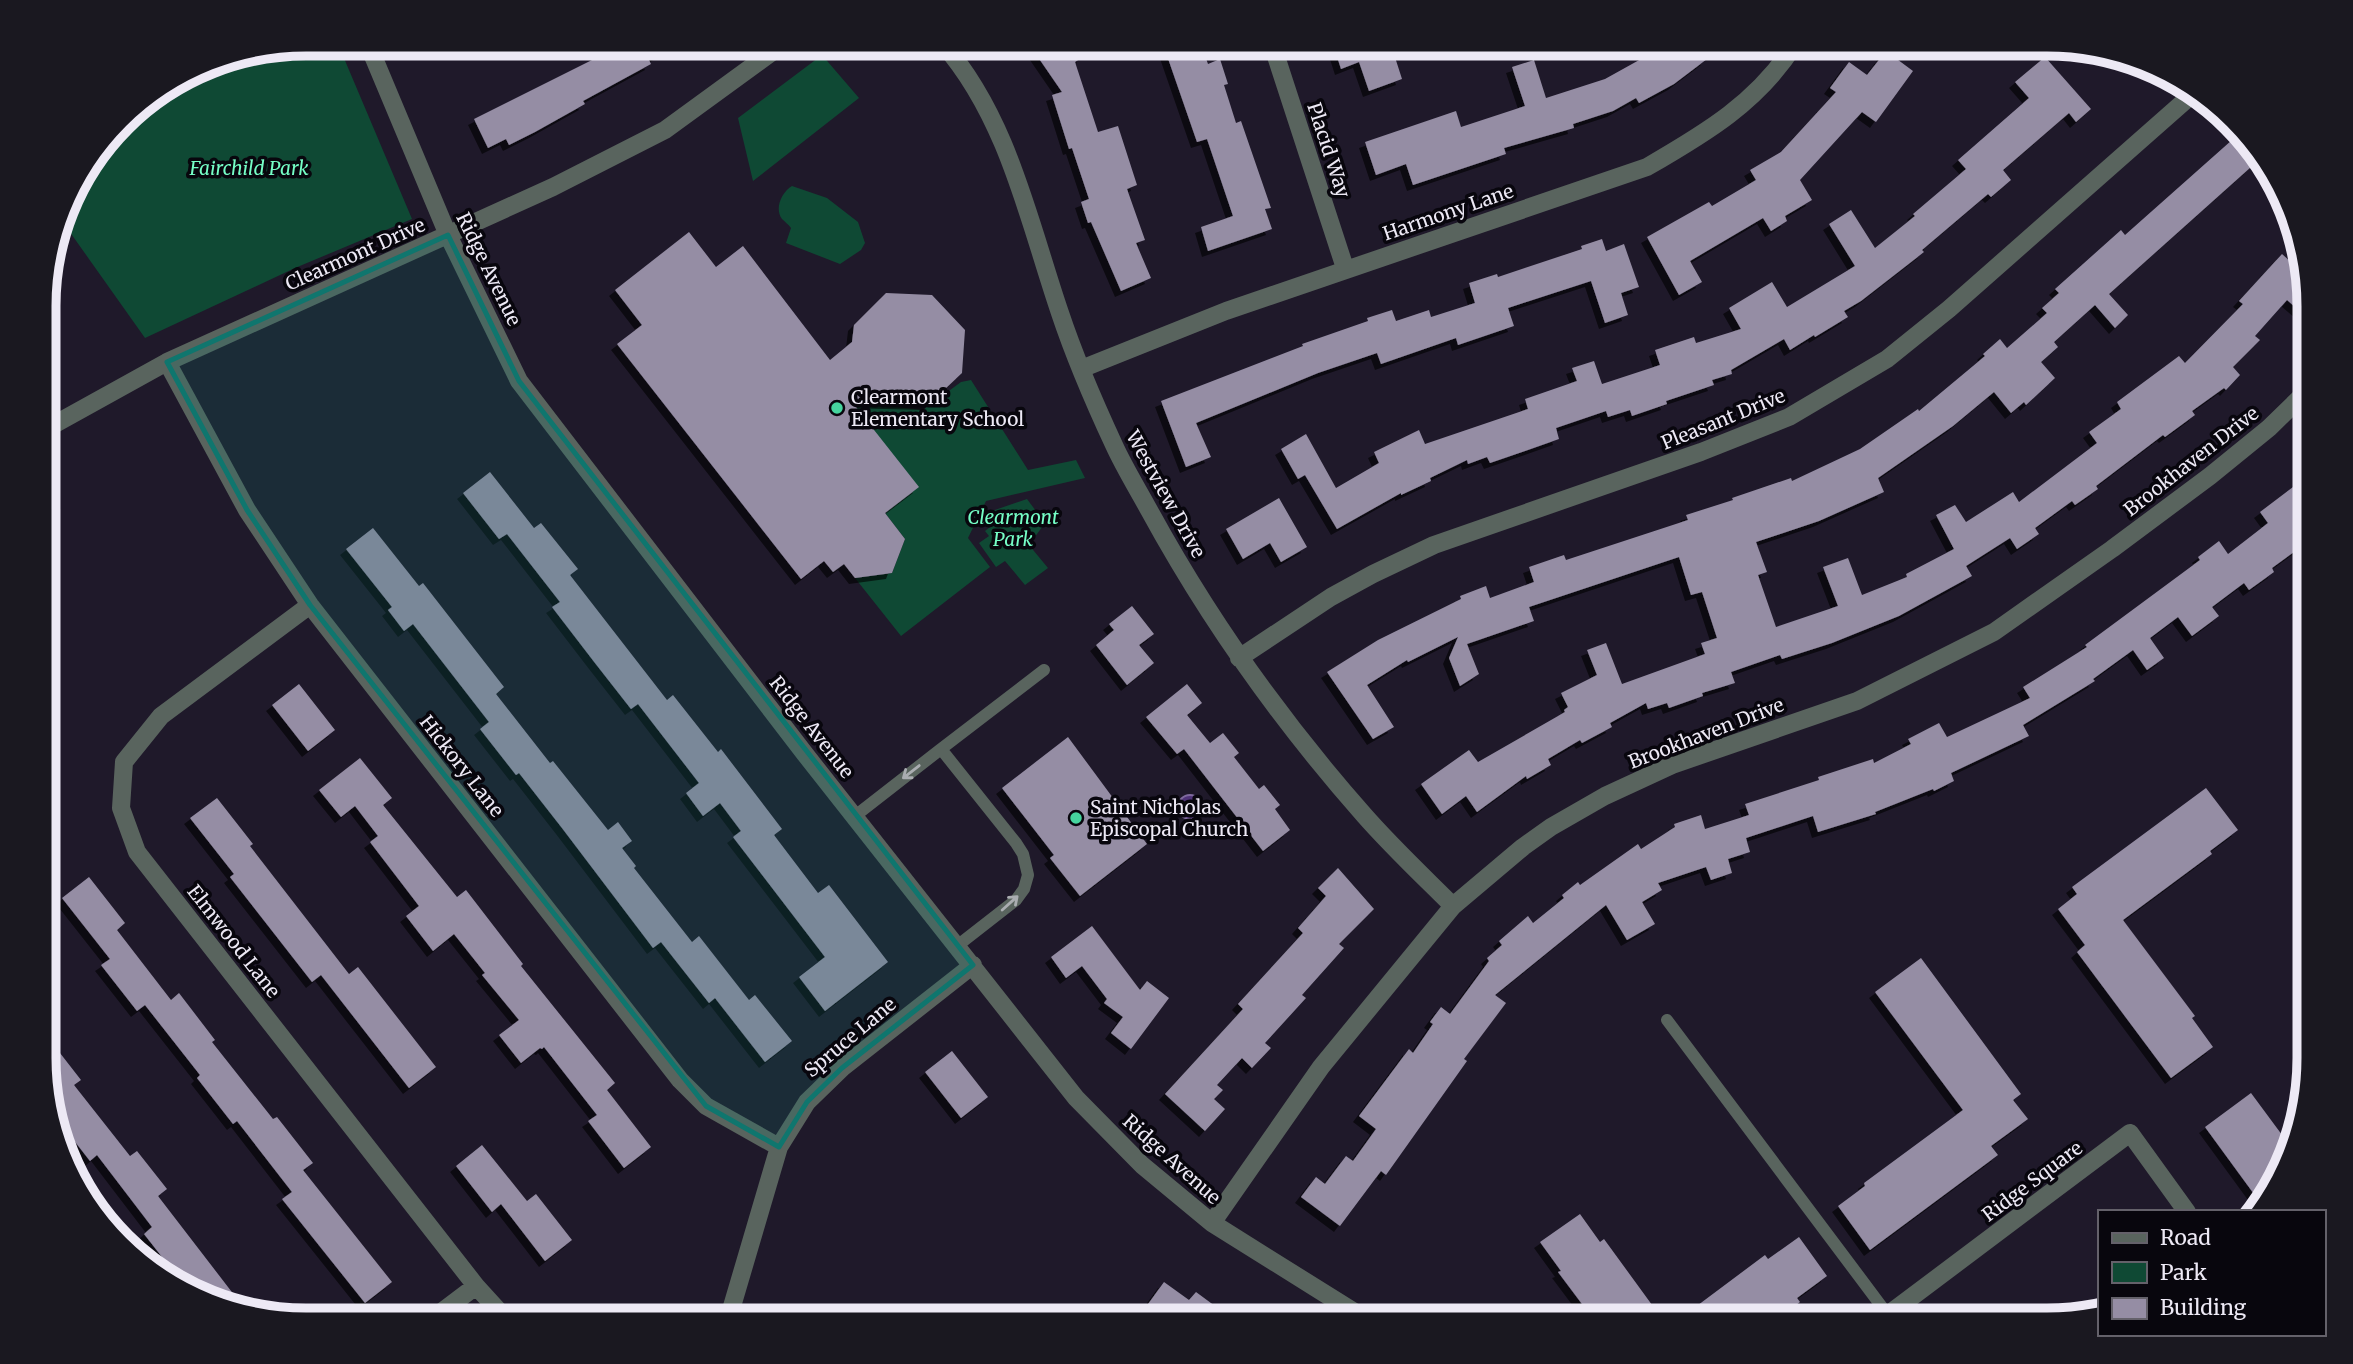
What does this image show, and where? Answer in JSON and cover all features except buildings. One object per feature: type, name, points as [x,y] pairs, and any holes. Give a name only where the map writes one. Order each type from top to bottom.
[{"type":"street","name":"Ridge Avenue","points":[[373,56],[448,235],[519,381],[855,816],[1076,1098],[1142,1165],[1212,1223],[1348,1308]]},
{"type":"street","name":"Clearmont Drive","points":[[56,423],[167,362],[553,187],[666,130],[767,56]]},
{"type":"street","name":"Westview Drive","points":[[951,56],[979,96],[1005,146],[1060,316],[1115,446],[1197,594],[1286,723],[1365,817],[1453,906]]},
{"type":"street","name":"Placid Way","points":[[1276,56],[1345,268]]},
{"type":"street","name":"Harmony Lane","points":[[1081,369],[1226,311],[1345,268],[1647,167],[1707,132],[1754,95],[1785,56]]},
{"type":"street","name":"Pleasant Drive","points":[[1239,658],[1331,597],[1434,545],[1701,452],[1789,417],[1886,359],[1949,309],[2187,99]]},
{"type":"street","name":"Hickory Lane","points":[[167,362],[247,510],[310,605],[680,1080],[706,1106],[779,1147]]},
{"type":"street","name":"Brookhaven Drive","points":[[1212,1223],[1321,1067],[1453,906],[1523,847],[1551,827],[1605,796],[1672,765],[1857,701],[1994,632],[2210,476],[2269,428],[2296,402]]},
{"type":"street","name":"Elmwood Lane","points":[[310,605],[161,716],[124,762],[121,808],[137,852],[476,1286],[496,1308]]},
{"type":"street","name":"Spruce Lane","points":[[732,1308],[779,1147],[807,1102],[842,1068],[973,965]]},
{"type":"street","name":"Ridge Square","points":[[1896,1308],[2130,1133],[2186,1210]]},
{"type":"street","points":[[447,1308],[476,1286]]},
{"type":"lane","points":[[855,816],[1044,670]]},
{"type":"lane","points":[[941,749],[1016,843],[1023,854],[1028,875],[1024,889],[1016,900],[957,946]]},
{"type":"lane","points":[[1667,1020],[1877,1308]]},
{"type":"highlighted area","points":[[448,235],[519,381],[973,965],[842,1068],[807,1102],[779,1147],[706,1106],[310,605],[247,510],[167,362]]},
{"type":"green space","name":"Fairchild Park","points":[[343,56],[412,219],[295,268],[145,338],[68,230],[98,167],[118,141],[141,118],[167,98],[211,75],[274,58]]},
{"type":"green space","points":[[821,56],[859,98],[753,181],[738,118]]},
{"type":"green space","points":[[792,186],[827,198],[858,222],[865,243],[861,250],[840,264],[786,243],[791,228],[782,219],[779,205],[782,196]]},
{"type":"green space","points":[[971,380],[1028,470],[1076,460],[1085,478],[986,501],[968,538],[990,567],[901,636],[855,578],[892,573],[905,539],[885,513],[918,487],[853,404],[868,392],[879,405],[923,410],[961,382]]},
{"type":"green space","name":"Clearmont Park","points":[[1027,499],[1045,523],[1029,545],[1048,568],[1025,585],[1005,561],[996,567],[979,543],[989,536],[985,531],[990,527],[989,512]]},
{"type":"shaded area","points":[[1190,795],[1199,798],[1202,807],[1199,816],[1190,819],[1181,816],[1178,807],[1181,798]]},
{"type":"place","name":"Clearmont Elementary School","points":[[837,408]]},
{"type":"place","name":"Saint Nicholas Episcopal Church","points":[[1076,818]]}]
